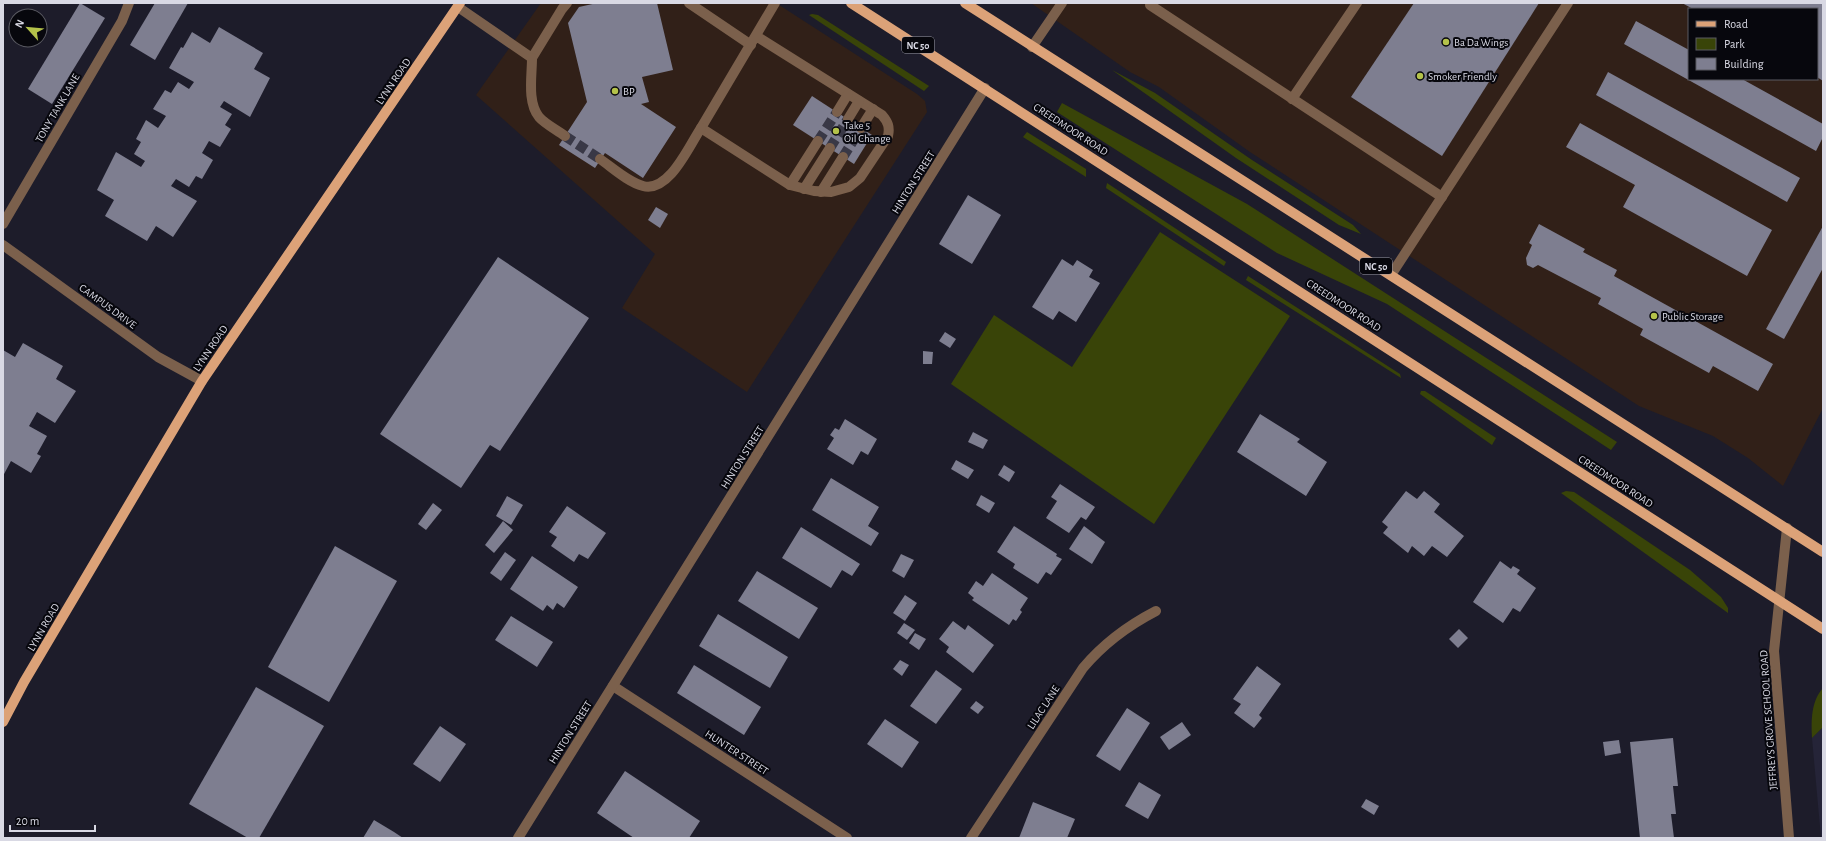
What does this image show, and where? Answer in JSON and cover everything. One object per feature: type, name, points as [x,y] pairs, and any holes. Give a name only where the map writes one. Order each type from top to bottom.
[{"type":"main road","name":"CREEDMOOR ROAD","points":[[851,3],[1823,628]]},
{"type":"main road","name":"NC 50","points":[[965,3],[1823,552]]},
{"type":"main road","name":"LYNN ROAD","points":[[3,722],[49,639],[202,381],[459,5]]},
{"type":"street","name":"TONY TANK LANE","points":[[3,224],[122,22],[129,3]]},
{"type":"street","points":[[565,136],[540,118],[534,109],[531,93],[532,58],[567,3]]},
{"type":"street","points":[[689,3],[873,109],[882,115],[887,121],[890,129],[888,136],[860,178],[849,187],[831,192],[821,192],[786,183],[700,128]]},
{"type":"street","points":[[600,159],[635,183],[644,186],[660,184],[672,172],[700,128],[775,3]]},
{"type":"street","points":[[1032,47],[1062,3]]},
{"type":"street","points":[[1152,3],[1150,5],[1442,197]]},
{"type":"street","points":[[1292,99],[1357,3]]},
{"type":"street","points":[[1391,276],[1568,3]]},
{"type":"street","points":[[459,5],[532,58]]},
{"type":"street","name":"HINTON STREET","points":[[518,838],[985,88]]},
{"type":"street","points":[[837,112],[848,94]]},
{"type":"street","points":[[848,119],[859,101]]},
{"type":"street","points":[[861,128],[873,109]]},
{"type":"street","points":[[786,183],[818,141]]},
{"type":"street","points":[[804,188],[830,148]]},
{"type":"street","points":[[821,192],[843,156]]},
{"type":"street","name":"CAMPUS DRIVE","points":[[3,244],[158,357],[202,381]]},
{"type":"street","name":"JEFFREYS GROVE SCHOOL ROAD","points":[[1787,528],[1778,599],[1774,651],[1789,838]]},
{"type":"street","name":"LILAC LANE","points":[[971,838],[1083,668],[1097,650],[1135,622],[1156,611]]},
{"type":"street","name":"HUNTER STREET","points":[[613,686],[847,838]]},
{"type":"shaded area","points":[[541,3],[776,3],[917,94],[925,101],[927,112],[747,392],[622,308],[655,254],[476,95]]},
{"type":"shaded area","points":[[1031,3],[1823,3],[1823,408],[1783,486],[1748,458],[1713,436],[1639,406],[1250,152],[1159,87],[1130,72]]},
{"type":"shaded area","points":[[1823,727],[1823,838],[1821,838],[1812,738]]},
{"type":"green space","points":[[809,15],[818,15],[929,86],[924,91]]},
{"type":"green space","points":[[1112,70],[1155,93],[1252,160],[1353,225],[1361,234],[1339,225],[1236,158]]},
{"type":"green space","points":[[1062,103],[1247,204],[1617,442],[1611,450],[1387,304],[1277,253],[1057,112]]},
{"type":"green space","points":[[1027,132],[1086,169],[1086,177],[1023,137]]},
{"type":"green space","points":[[1107,183],[1226,262],[1224,266],[1106,188]]},
{"type":"green space","points":[[1160,232],[1290,316],[1154,524],[951,384],[994,315],[1072,367]]},
{"type":"green space","points":[[1248,276],[1400,374],[1401,378],[1246,280]]},
{"type":"green space","points":[[1421,391],[1425,391],[1496,438],[1492,445],[1420,394]]},
{"type":"green space","points":[[1566,491],[1574,492],[1690,570],[1721,597],[1728,608],[1728,613],[1561,493]]},
{"type":"green space","points":[[1823,688],[1823,727],[1812,738],[1812,718],[1814,705]]},
{"type":"building","points":[[80,3],[105,18],[52,104],[28,89]]},
{"type":"building","points":[[155,3],[188,3],[155,60],[130,45]]},
{"type":"building","name":"BP","points":[[597,3],[657,3],[673,70],[642,77],[649,102],[641,104],[676,127],[643,178],[605,153],[595,168],[559,145],[587,102],[568,23],[579,7]]},
{"type":"building","points":[[1414,3],[1539,3],[1442,156],[1351,97]]},
{"type":"building","points":[[1682,3],[1823,3],[1823,81],[1818,78],[1818,8],[1691,8]]},
{"type":"building","points":[[1636,21],[1688,49],[1688,80],[1624,44]]},
{"type":"building","points":[[219,27],[263,53],[254,69],[270,78],[250,117],[224,101],[220,107],[232,114],[225,125],[231,129],[220,147],[209,141],[202,153],[213,160],[202,179],[196,176],[189,187],[176,179],[171,186],[197,201],[173,237],[156,226],[147,241],[105,216],[114,200],[97,190],[116,152],[141,167],[145,161],[134,154],[141,142],[136,139],[146,120],[158,128],[166,116],[153,109],[165,90],[171,93],[178,82],[189,89],[194,82],[169,68],[192,32],[210,43]]},
{"type":"building","points":[[1608,72],[1800,178],[1787,202],[1596,95]]},
{"type":"building","points":[[1689,80],[1744,80],[1823,124],[1823,137],[1816,151]]},
{"type":"building","name":"Take 5 Oil Change","points":[[812,96],[872,135],[854,164],[793,125]]},
{"type":"building","points":[[1580,123],[1772,230],[1747,276],[1623,207],[1635,185],[1566,147]]},
{"type":"building","points":[[968,195],[1001,215],[972,264],[939,244]]},
{"type":"building","points":[[656,207],[668,214],[660,228],[648,220]]},
{"type":"building","name":"Public Storage","points":[[1539,224],[1585,249],[1583,252],[1617,270],[1614,276],[1773,364],[1758,391],[1713,366],[1709,373],[1640,335],[1643,329],[1598,304],[1601,298],[1538,265],[1533,268],[1527,265],[1526,258],[1532,245],[1529,243]]},
{"type":"building","points":[[1823,226],[1823,268],[1784,339],[1766,329]]},
{"type":"building","points":[[498,257],[589,318],[500,451],[490,445],[461,488],[380,434]]},
{"type":"building","points":[[1062,259],[1073,266],[1077,260],[1093,270],[1089,277],[1100,283],[1076,322],[1059,311],[1053,320],[1032,307]]},
{"type":"building","points":[[945,332],[956,339],[950,348],[939,341]]},
{"type":"building","points":[[23,343],[63,366],[56,379],[76,391],[55,423],[37,412],[29,426],[47,436],[37,454],[41,456],[31,473],[11,461],[3,476],[3,350],[15,357]]},
{"type":"building","points":[[923,351],[933,352],[932,364],[923,364]]},
{"type":"building","points":[[1260,414],[1300,439],[1297,442],[1327,462],[1306,496],[1237,452]]},
{"type":"building","points":[[845,419],[877,439],[868,455],[861,451],[853,465],[827,449],[834,438],[830,435],[835,428],[839,430]]},
{"type":"building","points":[[973,432],[988,440],[983,449],[968,442]]},
{"type":"building","points":[[956,460],[974,470],[968,479],[951,469]]},
{"type":"building","points":[[1004,465],[1015,472],[1009,482],[998,475]]},
{"type":"building","points":[[831,478],[879,507],[868,526],[879,533],[871,546],[812,510]]},
{"type":"building","points":[[1060,484],[1095,507],[1086,520],[1081,517],[1069,533],[1046,518],[1057,501],[1051,497]]},
{"type":"building","points":[[1406,491],[1417,499],[1424,491],[1440,504],[1434,512],[1464,536],[1447,557],[1432,546],[1424,556],[1412,546],[1408,553],[1383,533],[1388,527],[1382,522]]},
{"type":"building","points":[[981,495],[995,503],[989,513],[976,505]]},
{"type":"building","points":[[507,496],[523,505],[511,525],[496,516]]},
{"type":"building","points":[[433,503],[442,510],[426,530],[418,524]]},
{"type":"building","points":[[567,506],[606,533],[588,559],[579,554],[574,562],[551,546],[557,537],[549,532]]},
{"type":"building","points":[[503,521],[513,530],[494,553],[485,545]]},
{"type":"building","points":[[1014,526],[1057,554],[1056,556],[1062,559],[1051,575],[1046,572],[1038,584],[1013,568],[1015,564],[997,552]]},
{"type":"building","points":[[1084,526],[1105,542],[1092,564],[1069,549]]},
{"type":"building","points":[[801,527],[860,564],[852,576],[842,570],[831,588],[782,558]]},
{"type":"building","points":[[335,546],[397,581],[329,702],[268,667]]},
{"type":"building","points":[[505,552],[516,560],[501,581],[490,573]]},
{"type":"building","points":[[901,554],[914,560],[904,578],[892,571]]},
{"type":"building","points":[[532,556],[578,587],[564,608],[557,603],[553,610],[547,605],[543,611],[510,589]]},
{"type":"building","points":[[1500,561],[1511,569],[1513,566],[1520,570],[1517,574],[1536,588],[1520,612],[1513,608],[1503,623],[1473,602]]},
{"type":"building","points":[[757,571],[818,608],[799,639],[738,601]]},
{"type":"building","points":[[992,573],[1028,598],[1020,610],[1022,612],[1016,621],[1013,619],[1009,625],[972,600],[974,598],[968,593],[976,581],[983,586]]},
{"type":"building","points":[[905,595],[917,603],[905,621],[893,613]]},
{"type":"building","points":[[718,614],[788,657],[770,688],[699,646]]},
{"type":"building","points":[[511,616],[553,642],[537,667],[495,640]]},
{"type":"building","points":[[953,621],[965,630],[968,625],[994,645],[973,673],[946,652],[949,647],[939,639]]},
{"type":"building","points":[[904,623],[915,630],[907,640],[897,633]]},
{"type":"building","points":[[1459,629],[1468,638],[1458,648],[1449,639]]},
{"type":"building","points":[[915,633],[926,639],[919,650],[909,643]]},
{"type":"building","points":[[900,660],[909,665],[902,676],[893,669]]},
{"type":"building","points":[[694,665],[761,707],[744,735],[677,693]]},
{"type":"building","points":[[1257,666],[1281,684],[1259,715],[1262,718],[1254,728],[1234,713],[1241,704],[1233,699]]},
{"type":"building","points":[[936,670],[962,689],[936,724],[910,706]]},
{"type":"building","points":[[256,687],[324,726],[259,838],[248,838],[189,804]]},
{"type":"building","points":[[976,701],[984,707],[978,714],[970,708]]},
{"type":"building","points":[[1127,708],[1150,723],[1120,771],[1096,756]]},
{"type":"building","points":[[885,719],[919,742],[902,768],[867,744]]},
{"type":"building","points":[[1182,722],[1191,735],[1169,750],[1160,737]]},
{"type":"building","points":[[440,726],[466,744],[440,782],[413,764]]},
{"type":"building","points":[[1673,738],[1678,786],[1673,786],[1676,814],[1671,814],[1674,838],[1640,838],[1630,742]]},
{"type":"building","points":[[1619,740],[1621,753],[1605,756],[1603,742]]},
{"type":"building","points":[[625,771],[700,821],[689,838],[634,838],[597,813]]},
{"type":"building","points":[[1139,782],[1161,795],[1148,819],[1125,806]]},
{"type":"building","points":[[1366,799],[1379,806],[1374,815],[1361,807]]},
{"type":"building","points":[[1033,802],[1075,819],[1067,838],[1019,838]]},
{"type":"building","points":[[374,820],[394,832],[403,838],[363,838]]},
{"type":"tunnel","points":[[818,141],[837,112]]},
{"type":"tunnel","points":[[830,148],[848,119]]},
{"type":"tunnel","points":[[843,157],[861,128]]},
{"type":"tunnel","points":[[565,136],[600,159]]},
{"type":"place","name":"Ba Da Wings","points":[[1446,42]]},
{"type":"place","name":"Smoker Friendly","points":[[1420,76]]},
{"type":"place","name":"BP","points":[[615,91]]},
{"type":"place","name":"Take 5 Oil Change","points":[[836,131]]},
{"type":"place","name":"Public Storage","points":[[1654,316]]}]
